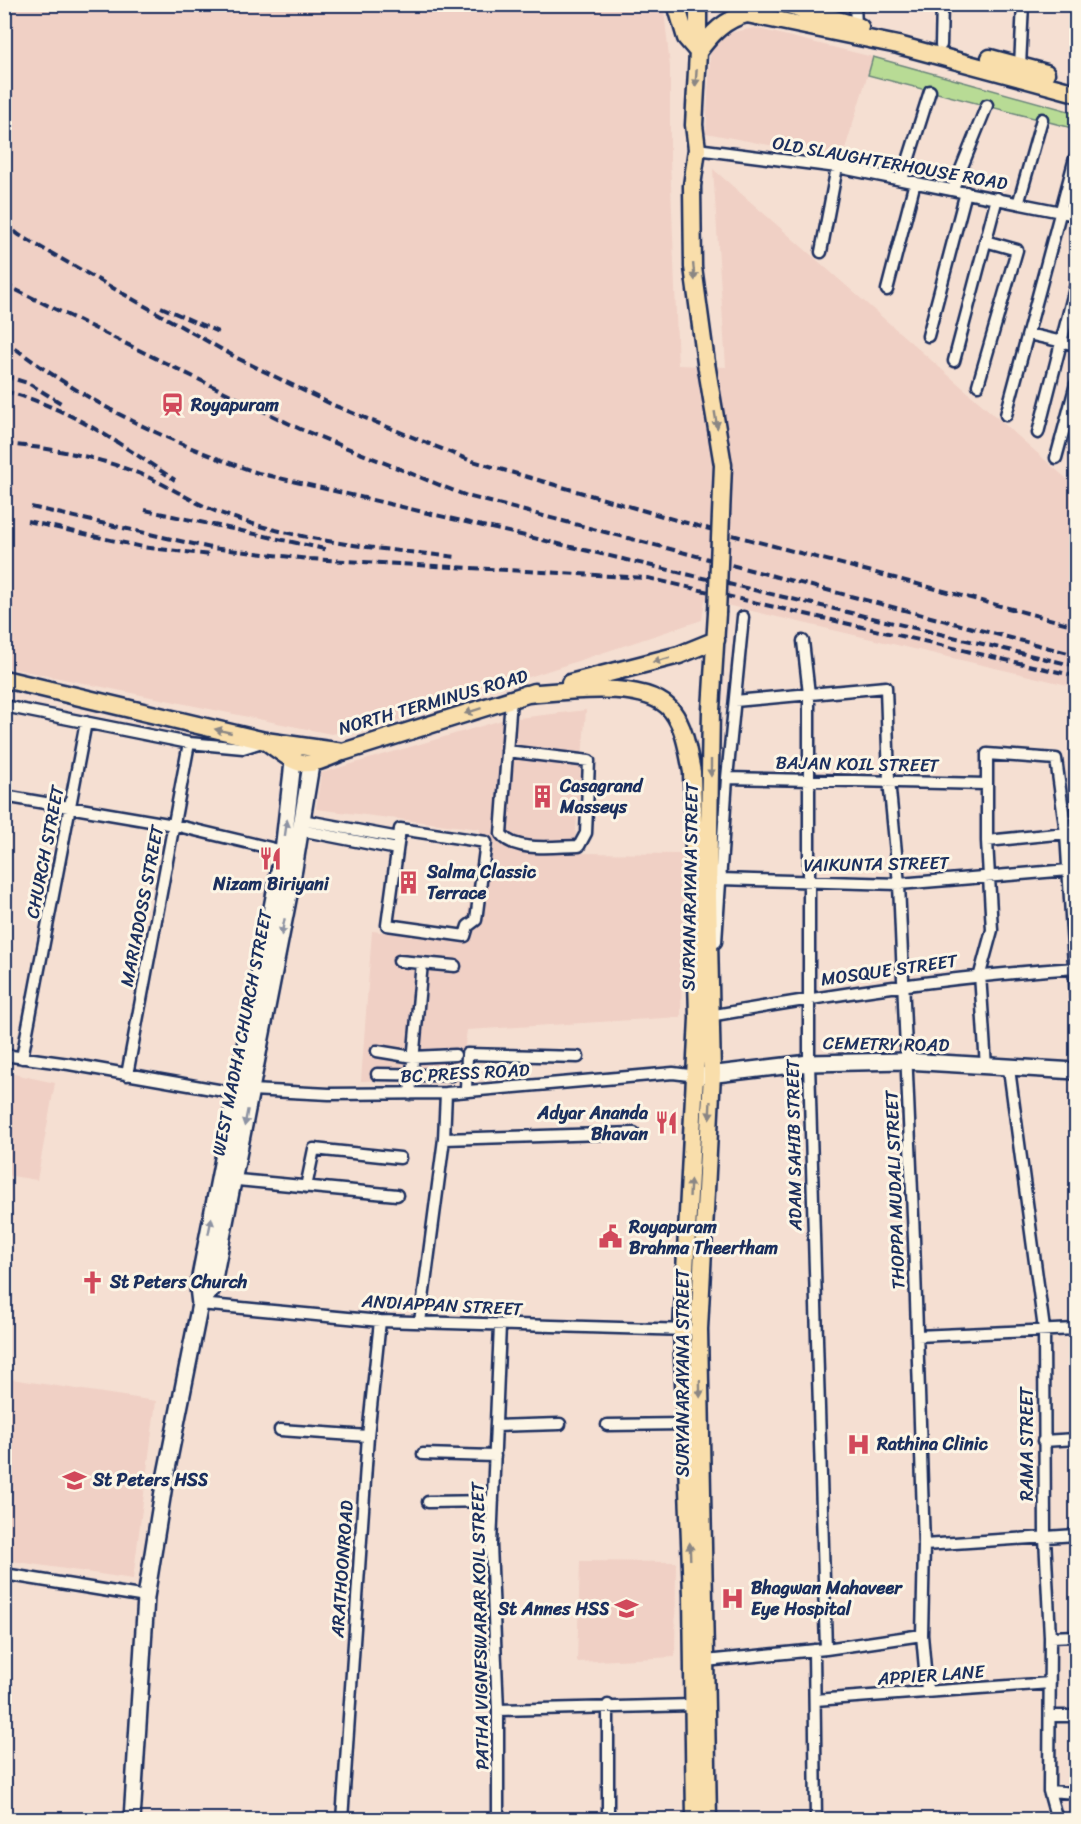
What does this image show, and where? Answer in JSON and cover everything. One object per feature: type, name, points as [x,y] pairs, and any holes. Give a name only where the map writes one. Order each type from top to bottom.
[{"type":"main road","points":[[676,4],[686,38],[698,52],[708,37],[732,17],[748,9],[898,45],[1077,93]]},
{"type":"main road","name":"SURYANARAYANA STREET","points":[[695,1820],[685,1424],[709,1016],[711,710],[723,465],[693,267],[692,186],[697,149],[694,125],[698,4]]},
{"type":"main road","points":[[786,4],[856,26],[941,45],[1077,82]]},
{"type":"main road","name":"NORTH TERMINUS ROAD","points":[[11,681],[265,741],[343,752],[518,696],[679,656],[716,640]]},
{"type":"main road","name":"SURYANARAYANA STREET","points":[[518,696],[594,689],[628,692],[653,698],[671,710],[685,738],[692,772],[698,1018],[704,1075]]},
{"type":"main road","points":[[265,741],[293,762],[311,765],[343,752]]},
{"type":"main road","name":"WEST MADHA CHURCH STREET","points":[[233,1144],[235,1093],[283,851],[293,762]]},
{"type":"main road","name":"WEST MADHA CHURCH STREET","points":[[132,1820],[146,1597],[165,1479],[200,1304],[198,1287],[211,1260],[233,1144],[251,1090],[311,765]]},
{"type":"main road","name":"CEMETRY ROAD","points":[[704,1075],[809,1064],[906,1061],[1009,1069],[1077,1071]]},
{"type":"main road","name":"SURYANARAYANA STREET","points":[[691,1330],[705,1661],[708,1820]]},
{"type":"street","points":[[855,4],[856,26]]},
{"type":"street","points":[[941,45],[942,4]]},
{"type":"street","points":[[1020,66],[1023,4]]},
{"type":"street","points":[[902,180],[930,91]]},
{"type":"street","points":[[953,189],[987,105]]},
{"type":"street","points":[[1019,201],[1042,119]]},
{"type":"street","name":"OLD SLAUGHTERHOUSE ROAD","points":[[697,149],[837,167],[1019,201],[1077,215]]},
{"type":"street","points":[[1006,415],[1061,211],[1072,187],[1075,158]]},
{"type":"street","points":[[821,252],[837,167]]},
{"type":"street","points":[[887,290],[915,182]]},
{"type":"street","points":[[928,336],[966,192]]},
{"type":"street","points":[[954,361],[997,198]]},
{"type":"street","points":[[978,385],[1017,250],[985,241]]},
{"type":"street","points":[[1038,433],[1077,284]]},
{"type":"street","points":[[1028,334],[1077,345]]},
{"type":"street","points":[[1056,458],[1077,384]]},
{"type":"street","points":[[708,967],[716,942],[727,778],[743,617]]},
{"type":"street","name":"ADAM SAHIB STREET","points":[[803,641],[808,694],[809,1064],[826,1649]]},
{"type":"street","name":"THOPPA MUDALI STREET","points":[[808,694],[886,687],[889,780],[899,884],[924,1545],[922,1635],[927,1691]]},
{"type":"street","points":[[735,700],[808,694]]},
{"type":"street","points":[[507,751],[589,760],[586,833],[582,844],[579,846],[520,845],[506,842],[501,834],[507,751],[518,696]]},
{"type":"street","points":[[4,705],[189,742],[243,748],[265,741]]},
{"type":"street","name":"CHURCH STREET","points":[[22,1058],[86,722]]},
{"type":"street","name":"MARIADOSS STREET","points":[[126,1075],[189,742]]},
{"type":"street","points":[[986,1066],[980,974],[992,930],[987,841],[987,754],[1056,759],[1066,833],[1077,998]]},
{"type":"street","name":"BAJAN KOIL STREET","points":[[727,778],[986,784]]},
{"type":"street","points":[[4,796],[174,825],[283,851]]},
{"type":"street","points":[[301,825],[398,844]]},
{"type":"street","points":[[400,829],[486,842],[476,920],[468,926],[465,936],[387,925],[398,844],[400,829]]},
{"type":"street","points":[[987,841],[1066,833]]},
{"type":"street","name":"VAIKUNTA STREET","points":[[720,879],[899,884],[1069,870]]},
{"type":"street","points":[[399,961],[455,966]]},
{"type":"street","points":[[410,1094],[422,963]]},
{"type":"street","name":"MOSQUE STREET","points":[[709,1016],[902,984],[980,974],[1076,968]]},
{"type":"street","points":[[377,1051],[413,1058],[455,1055]]},
{"type":"street","points":[[466,1091],[467,1054],[578,1057]]},
{"type":"street","name":"BC PRESS ROAD","points":[[4,1055],[235,1093],[251,1090],[446,1093],[673,1073],[704,1075]]},
{"type":"street","name":"RAMA STREET","points":[[1009,1069],[1044,1329],[1043,1441],[1050,1637],[1049,1791],[1057,1820]]},
{"type":"street","points":[[377,1074],[452,1075]]},
{"type":"street","points":[[420,1322],[444,1139],[446,1093]]},
{"type":"street","points":[[444,1139],[634,1133]]},
{"type":"street","points":[[306,1187],[314,1149],[400,1158]]},
{"type":"street","points":[[226,1179],[397,1195]]},
{"type":"street","name":"ANDIAPPAN STREET","points":[[200,1304],[380,1321],[691,1330]]},
{"type":"street","name":"ARATHOONROAD","points":[[342,1820],[368,1436],[380,1321]]},
{"type":"street","name":"PATHA VIGNESWARAR KOIL STREET","points":[[498,1820],[498,1710],[491,1545],[500,1325]]},
{"type":"street","points":[[917,1336],[1077,1329]]},
{"type":"street","points":[[496,1426],[560,1424]]},
{"type":"street","points":[[607,1425],[685,1424]]},
{"type":"street","points":[[280,1430],[368,1436]]},
{"type":"street","points":[[1043,1441],[1077,1439]]},
{"type":"street","points":[[423,1455],[495,1456]]},
{"type":"street","points":[[428,1502],[493,1501]]},
{"type":"street","points":[[924,1545],[1077,1535]]},
{"type":"street","points":[[4,1574],[146,1597]]},
{"type":"street","points":[[705,1661],[826,1649],[922,1635]]},
{"type":"street","points":[[1050,1637],[1077,1636]]},
{"type":"street","points":[[814,1650],[816,1820]]},
{"type":"street","name":"APPIER LANE","points":[[815,1700],[1050,1683]]},
{"type":"street","points":[[498,1710],[608,1705],[693,1705]]},
{"type":"street","points":[[608,1705],[608,1820]]},
{"type":"street","points":[[1050,1716],[1077,1716]]},
{"type":"street","points":[[1049,1791],[1077,1793]]},
{"type":"shaded area","points":[[5,5],[657,5],[664,10],[670,67],[670,159],[678,365],[726,367],[713,169],[1076,487],[1076,687],[705,600],[702,620],[377,727],[331,734],[5,667]]},
{"type":"shaded area","points":[[755,28],[873,57],[842,159],[706,133],[710,54],[722,34]]},
{"type":"shaded area","points":[[586,710],[574,853],[684,854],[681,1017],[467,1030],[461,1076],[361,1081],[372,931],[464,941],[480,829],[316,809],[321,773],[502,720]]},
{"type":"shaded area","points":[[5,1072],[55,1083],[37,1180],[5,1175]]},
{"type":"shaded area","name":"St Peters HSS","points":[[4,1378],[156,1401],[133,1579],[5,1560]]},
{"type":"shaded area","name":"St Annes HSS","points":[[580,1561],[676,1562],[675,1657],[577,1662]]},
{"type":"green space","points":[[873,57],[1076,113],[1076,129],[868,75]]},
{"type":"railway","points":[[4,223],[19,235],[237,358],[333,405],[469,460],[683,522],[1076,626]]},
{"type":"railway","points":[[4,284],[300,429],[467,496],[1076,655]]},
{"type":"railway","points":[[161,307],[218,332]]},
{"type":"railway","points":[[4,340],[64,382],[125,417],[189,447],[258,473],[1076,666]]},
{"type":"railway","points":[[4,376],[28,383],[61,403]]},
{"type":"railway","points":[[4,391],[28,398],[72,417],[114,440],[175,480]]},
{"type":"railway","points":[[4,444],[61,451],[115,465],[150,478],[220,513],[278,531],[367,547],[457,557]]},
{"type":"railway","points":[[31,507],[211,548],[310,559],[648,578],[1076,676]]},
{"type":"railway","points":[[145,510],[329,550]]},
{"type":"railway","points":[[27,521],[142,547],[211,555]]},
{"type":"place","name":"Royapuram","points":[[173,405]]},
{"type":"place","name":"Casagrand Masseys","points":[[542,796]]},
{"type":"place","name":"Nizam Biriyani","points":[[271,858]]},
{"type":"place","name":"Salma Classic Terrace","points":[[409,882]]},
{"type":"place","name":"Adyar Ananda Bhavan","points":[[666,1123]]},
{"type":"place","name":"Royapuram Brahma Theertham","points":[[611,1237]]},
{"type":"place","name":"St Peters Church","points":[[92,1282]]},
{"type":"place","name":"Rathina Clinic","points":[[859,1444]]},
{"type":"place","name":"St Peters HSS","points":[[75,1480]]},
{"type":"place","name":"Bhagwan Mahaveer Eye Hospital","points":[[733,1598]]},
{"type":"place","name":"St Annes HSS","points":[[627,1609]]}]
